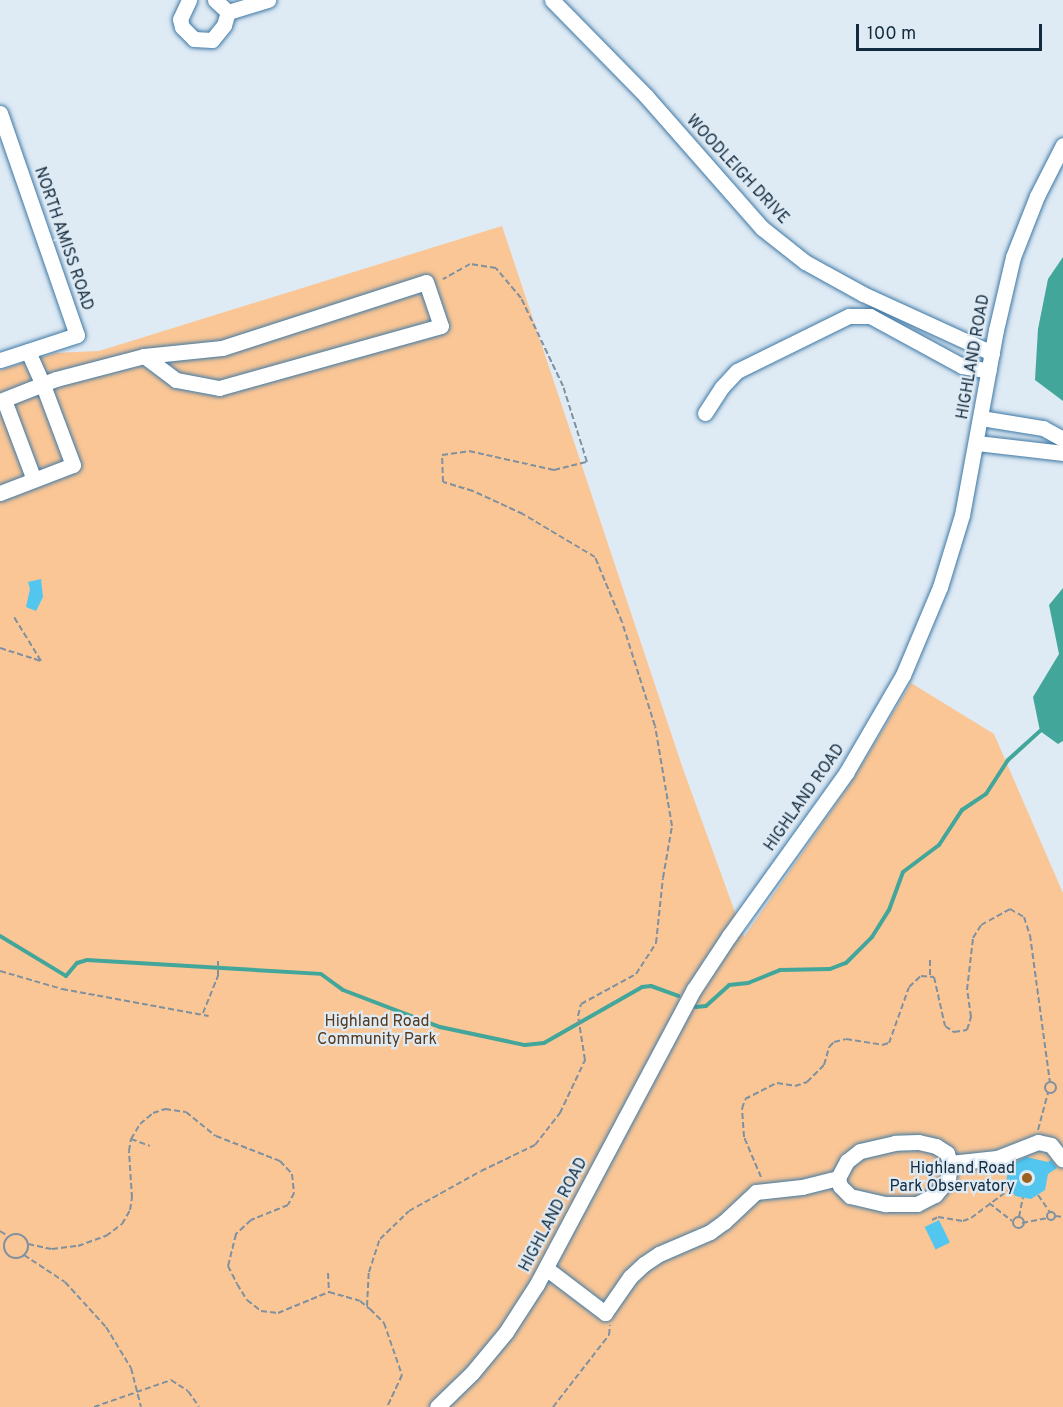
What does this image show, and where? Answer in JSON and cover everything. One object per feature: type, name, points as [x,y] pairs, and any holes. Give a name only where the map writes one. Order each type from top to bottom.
[{"type":"street","points":[[189,0],[180,19],[182,27],[194,39],[212,40],[224,25],[228,12]]},
{"type":"street","points":[[215,0],[228,12]]},
{"type":"street","points":[[228,12],[268,0]]},
{"type":"street","name":"WOODLEIGH DRIVE","points":[[552,0],[646,96],[762,228],[805,262],[863,294],[992,353]]},
{"type":"street","name":"NORTH AMISS ROAD","points":[[0,113],[77,335],[0,360]]},
{"type":"street","name":"HIGHLAND ROAD","points":[[437,1407],[472,1373],[506,1332],[547,1269],[694,990],[729,936],[846,773],[899,683],[948,564],[976,443],[1008,276],[1022,231],[1063,145]]},
{"type":"street","points":[[34,480],[2,401],[56,379],[144,356],[222,348],[426,282],[441,326],[219,388],[176,380],[144,356]]},
{"type":"street","points":[[705,413],[722,387],[737,370],[849,316],[870,316],[962,366],[989,371]]},
{"type":"street","points":[[0,493],[73,465],[28,351]]},
{"type":"street","points":[[981,418],[1043,428],[1063,439]]},
{"type":"street","points":[[976,443],[1063,453]]},
{"type":"street","points":[[918,1142],[936,1146],[946,1153],[950,1163],[948,1179],[935,1195],[917,1204],[886,1204],[850,1196],[840,1186],[838,1178],[847,1161],[860,1151],[896,1143],[918,1142]]},
{"type":"street","points":[[950,1163],[997,1158],[1035,1143],[1051,1145],[1062,1160]]},
{"type":"street","points":[[547,1269],[605,1313],[630,1277],[644,1264],[659,1254],[699,1239],[724,1222],[756,1192],[802,1187],[838,1178]]},
{"type":"path","points":[[367,1306],[369,1272],[380,1239],[409,1211],[481,1171],[535,1145],[561,1113],[585,1060],[578,1016],[581,1004],[636,974],[656,943],[663,878],[672,826],[658,737],[622,622],[595,556],[523,514],[473,491],[443,482],[442,455],[469,451],[554,470],[587,462],[563,386],[521,298],[496,268],[471,264],[443,279]]},
{"type":"path","points":[[0,648],[41,662],[14,617]]},
{"type":"path","points":[[930,960],[930,975],[935,981],[943,1022],[954,1032],[967,1030],[971,1017],[967,986],[975,933],[981,925],[1010,909],[1020,913],[1030,935],[1050,1082],[1055,1088],[1048,1092],[1035,1143]]},
{"type":"path","points":[[202,1015],[218,976],[218,959]]},
{"type":"path","points":[[0,971],[62,989],[209,1016]]},
{"type":"path","points":[[767,1191],[744,1137],[742,1109],[745,1099],[777,1083],[795,1086],[807,1083],[824,1065],[829,1047],[834,1042],[846,1039],[882,1045],[889,1043],[909,987],[921,976],[930,975]]},
{"type":"path","points":[[1048,1092],[1044,1087],[1050,1082]]},
{"type":"path","points":[[0,1231],[9,1236],[20,1235],[28,1244],[52,1249],[78,1246],[106,1236],[122,1224],[130,1210],[132,1198],[129,1151],[131,1139],[140,1124],[153,1113],[177,1109],[186,1112],[216,1136],[280,1161],[292,1174],[292,1200],[280,1209],[251,1220],[236,1234],[228,1266],[247,1300],[261,1311],[278,1312],[329,1292],[353,1298],[367,1306],[384,1323],[396,1352],[402,1375],[387,1407]]},
{"type":"path","points":[[131,1139],[150,1146]]},
{"type":"path","points":[[932,1220],[938,1217],[963,1221],[971,1218],[1010,1189]]},
{"type":"path","points":[[1038,1195],[1050,1212],[1054,1212],[1055,1216],[1063,1217]]},
{"type":"path","points":[[1019,1217],[1023,1197]]},
{"type":"path","points":[[989,1203],[1012,1221],[1014,1227],[1019,1227],[1022,1223],[1048,1218],[1052,1220],[1055,1216]]},
{"type":"path","points":[[1048,1218],[1050,1212]]},
{"type":"path","points":[[1012,1221],[1013,1218],[1019,1217]]},
{"type":"path","points":[[1019,1217],[1022,1217],[1022,1223]]},
{"type":"path","points":[[9,1236],[2,1245],[10,1257],[17,1258],[24,1255],[28,1244]]},
{"type":"path","points":[[24,1255],[64,1282],[93,1310],[126,1357],[135,1379],[136,1393],[141,1407]]},
{"type":"path","points":[[328,1273],[329,1292]]},
{"type":"path","points":[[553,1407],[609,1335],[611,1328],[605,1313]]},
{"type":"path","points":[[94,1407],[171,1380],[188,1391],[200,1407]]},
{"type":"green space","name":"Highland Road Community Park","points":[[502,226],[683,769],[744,937],[852,781],[911,683],[994,734],[1063,893],[1063,1407],[0,1407],[0,370],[55,353],[99,351]]},
{"type":"shaded area","points":[[1063,257],[1063,401],[1035,380],[1038,329],[1048,279]]},
{"type":"shaded area","points":[[1063,588],[1063,741],[1058,744],[1040,731],[1033,697],[1059,654],[1049,605]]},
{"type":"building","points":[[41,579],[43,597],[36,611],[26,607],[30,589],[28,582]]},
{"type":"building","name":"Highland Road Park Observatory","points":[[1026,1157],[1048,1162],[1051,1160],[1057,1168],[1048,1174],[1045,1190],[1031,1199],[1015,1196],[1006,1182],[1009,1166]]},
{"type":"building","points":[[939,1220],[950,1242],[936,1249],[925,1227]]},
{"type":"waterway","points":[[696,1007],[706,1006],[729,985],[748,983],[780,970],[830,969],[846,963],[872,937],[889,910],[903,872],[939,845],[962,810],[986,794],[1008,760],[1040,731]]},
{"type":"waterway","points":[[0,936],[66,976],[77,963],[87,960],[321,974],[343,990],[440,1027],[525,1045],[544,1043],[642,987],[651,986],[678,996]]},
{"type":"place","name":"Highland Road Park Observatory","points":[[1027,1178]]}]
